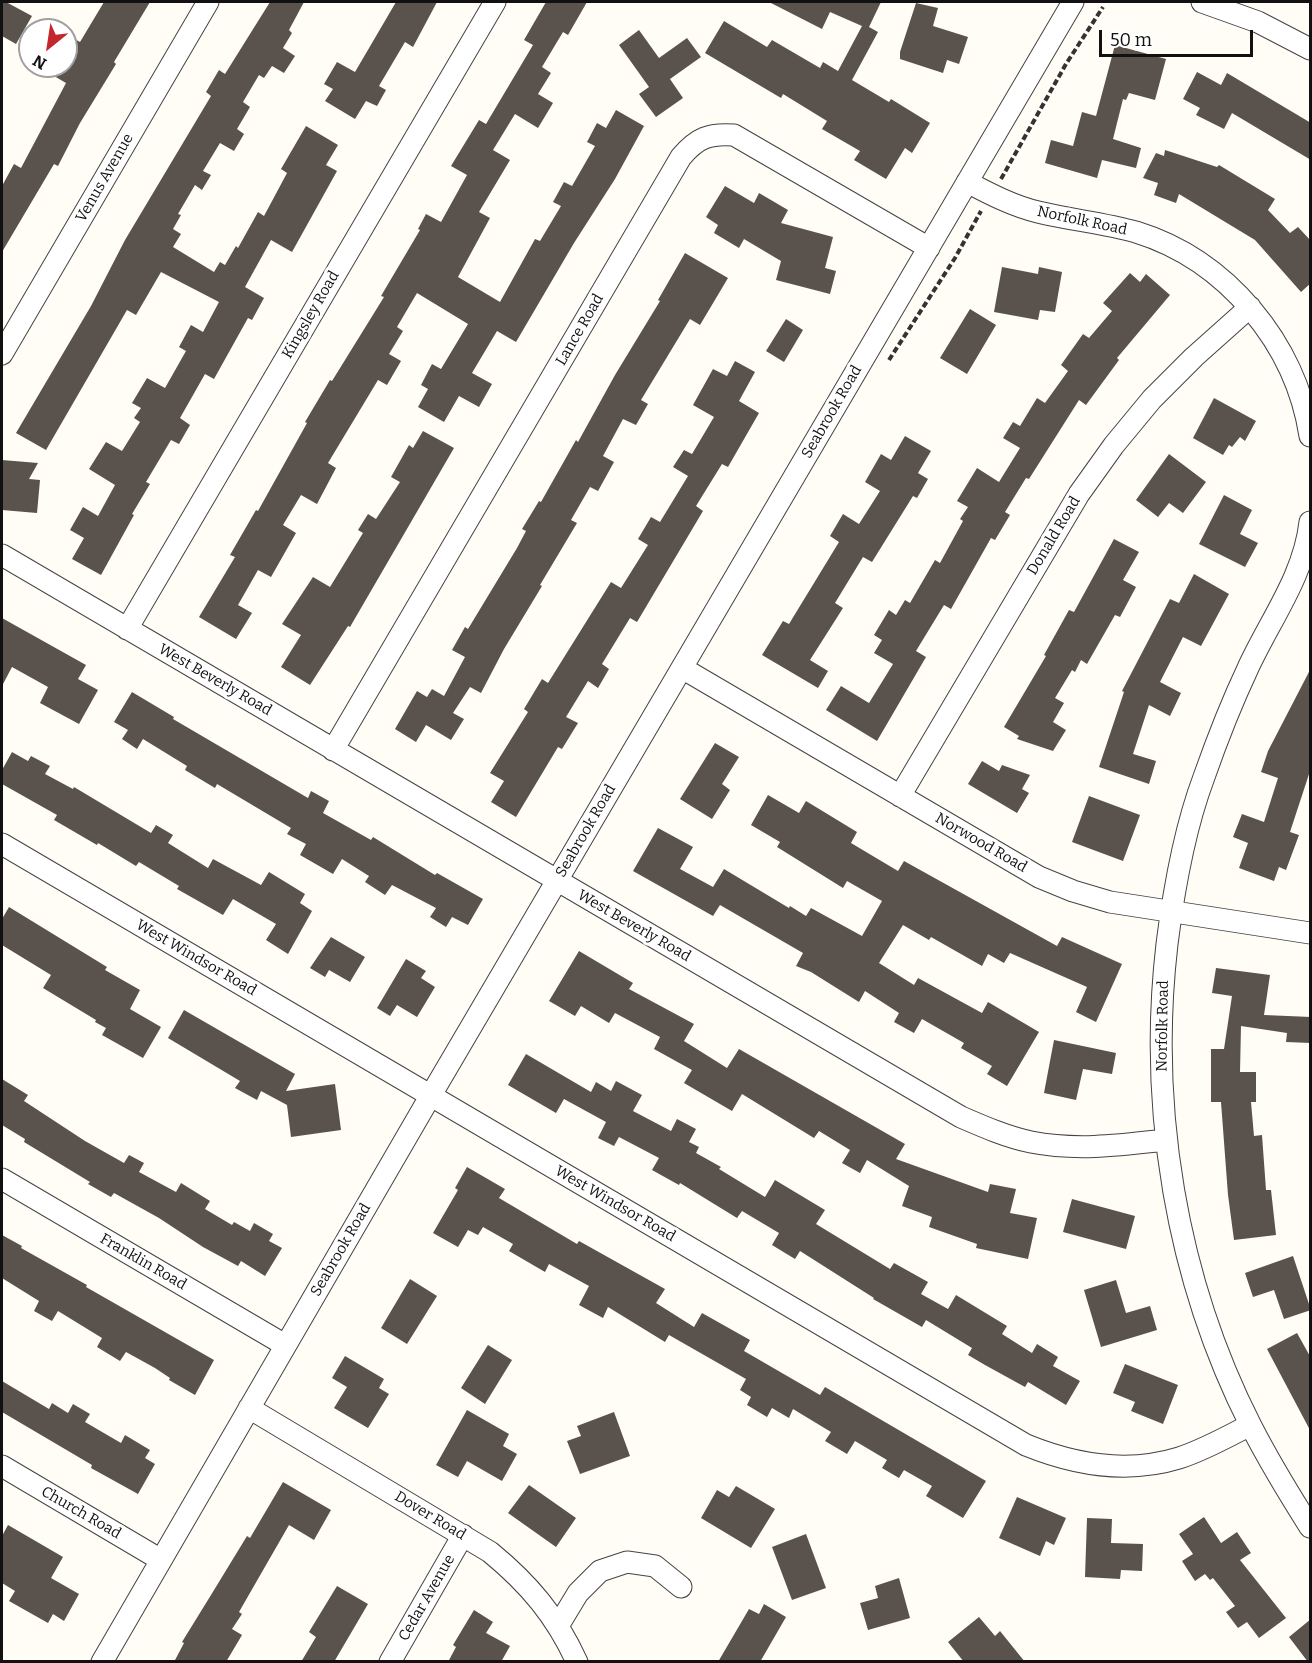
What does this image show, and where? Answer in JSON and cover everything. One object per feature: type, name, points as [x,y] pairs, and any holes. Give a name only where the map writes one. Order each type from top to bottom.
[{"type":"street","name":"Venus Avenue","points":[[2,354],[208,2]]},
{"type":"street","name":"Kingsley Road","points":[[127,628],[495,2]]},
{"type":"street","name":"Seabrook Road","points":[[102,1662],[431,1095],[1073,2]]},
{"type":"street","points":[[1203,2],[1258,22],[1311,49]]},
{"type":"street","name":"Lance Road","points":[[333,750],[681,157],[691,145],[704,137],[719,134],[734,135],[929,248]]},
{"type":"street","name":"Norfolk Road","points":[[967,182],[1000,199],[1036,212],[1105,224],[1139,233],[1171,246],[1202,264],[1230,286],[1268,329],[1286,360],[1298,388],[1311,436]]},
{"type":"street","name":"Donald Road","points":[[900,796],[1086,484],[1114,445],[1152,399],[1194,357],[1250,307]]},
{"type":"street","name":"Norfolk Road","points":[[1311,522],[1301,561],[1287,594],[1248,666],[1222,725],[1200,786],[1171,912],[1164,975],[1161,1040],[1166,1140],[1178,1214],[1204,1313],[1250,1425],[1281,1482],[1311,1527]]},
{"type":"street","name":"West Beverly Road","points":[[2,555],[961,1117],[995,1132],[1031,1142],[1068,1147],[1104,1147],[1166,1140]]},
{"type":"street","name":"Norwood Road","points":[[682,668],[900,796],[1048,880],[1073,891],[1110,902],[1311,933]]},
{"type":"street","name":"West Windsor Road","points":[[2,844],[1026,1444],[1055,1456],[1086,1464],[1117,1467],[1148,1465],[1179,1458],[1250,1425]]},
{"type":"street","name":"Franklin Road","points":[[2,1179],[285,1345]]},
{"type":"street","name":"Dover Road","points":[[249,1408],[490,1552],[539,1598],[558,1626],[577,1662]]},
{"type":"street","name":"Church Road","points":[[2,1466],[161,1560]]},
{"type":"street","name":"Cedar Avenue","points":[[390,1662],[463,1535]]},
{"type":"street","points":[[558,1626],[578,1593],[600,1571],[627,1562],[654,1566],[681,1587]]},
{"type":"path","points":[[1004,174],[1066,64],[1103,7]]},
{"type":"building","points":[[2,2],[32,16],[31,18],[18,18],[16,44],[2,36]]},
{"type":"building","points":[[104,2],[150,2],[114,62],[116,64],[80,123],[58,166],[54,164],[2,252],[2,186],[14,164],[21,168],[66,83],[57,78],[78,78],[78,41],[80,42]]},
{"type":"building","points":[[270,2],[304,2],[289,30],[292,33],[283,48],[295,56],[284,73],[272,66],[264,78],[259,75],[243,102],[250,107],[237,129],[244,134],[234,151],[220,143],[203,171],[211,175],[202,190],[195,185],[178,214],[181,215],[173,229],[181,234],[173,247],[214,272],[220,262],[225,265],[236,246],[238,248],[258,212],[264,216],[287,173],[281,169],[306,126],[338,145],[326,165],[337,171],[292,252],[271,240],[245,287],[264,298],[252,320],[248,318],[214,379],[205,374],[180,418],[190,425],[179,444],[171,440],[146,482],[150,484],[101,575],[72,559],[84,538],[70,530],[83,507],[98,516],[115,485],[89,469],[106,442],[122,451],[140,422],[134,418],[141,408],[132,403],[147,378],[165,388],[186,351],[179,347],[191,325],[203,332],[219,302],[161,272],[136,315],[127,310],[46,450],[16,433],[91,306],[125,240],[211,96],[206,92],[219,70],[225,74]]},
{"type":"building","points":[[396,2],[437,2],[413,47],[405,42],[379,86],[386,90],[377,106],[366,101],[355,119],[325,101],[333,89],[324,84],[337,62],[355,72]]},
{"type":"building","points":[[546,2],[587,2],[568,35],[563,32],[542,67],[551,73],[538,94],[553,103],[538,128],[515,114],[493,150],[510,160],[479,212],[490,218],[458,277],[500,302],[535,239],[540,241],[561,206],[553,202],[564,182],[572,186],[595,146],[587,142],[597,123],[606,128],[616,110],[644,126],[615,179],[574,243],[516,342],[497,331],[472,373],[492,384],[479,407],[459,396],[444,422],[418,407],[428,389],[421,385],[432,364],[441,369],[468,324],[417,293],[397,327],[403,331],[389,354],[401,361],[387,385],[378,380],[328,463],[336,468],[317,504],[301,495],[283,525],[296,533],[271,577],[258,570],[238,605],[252,613],[236,639],[199,617],[235,557],[230,555],[256,510],[258,511],[307,423],[305,422],[384,297],[381,296],[420,230],[418,229],[426,214],[441,222],[467,175],[451,166],[479,120],[486,124],[533,45],[524,40]]},
{"type":"building","points":[[769,2],[881,2],[869,27],[878,32],[852,80],[889,102],[891,99],[930,123],[912,153],[905,148],[886,179],[854,160],[860,151],[822,129],[827,121],[783,94],[781,98],[705,53],[724,21],[767,47],[772,40],[820,68],[823,62],[838,71],[862,26],[830,12],[822,29]]},
{"type":"building","points":[[916,3],[938,8],[933,26],[968,37],[959,64],[947,60],[943,73],[900,59],[900,52]]},
{"type":"building","points":[[639,30],[659,58],[687,38],[701,57],[670,79],[683,98],[656,117],[639,94],[649,87],[619,45]]},
{"type":"building","points":[[1115,45],[1166,59],[1155,100],[1129,93],[1126,100],[1123,99],[1113,139],[1141,148],[1136,168],[1102,160],[1097,178],[1045,163],[1051,140],[1073,146],[1082,112],[1096,116]]},
{"type":"building","points":[[1197,72],[1221,85],[1227,73],[1311,123],[1311,160],[1232,113],[1224,129],[1196,115],[1200,108],[1183,99]]},
{"type":"building","points":[[1165,150],[1217,167],[1219,165],[1275,199],[1268,210],[1290,233],[1298,227],[1311,241],[1311,283],[1301,292],[1255,240],[1179,194],[1176,203],[1154,195],[1158,183],[1143,178],[1156,153],[1164,156]]},
{"type":"building","points":[[725,186],[754,203],[759,193],[788,210],[781,223],[833,237],[825,268],[836,271],[830,294],[776,280],[781,261],[744,239],[739,248],[714,233],[718,225],[706,217]]},
{"type":"building","points":[[685,253],[728,278],[700,325],[690,319],[641,400],[648,404],[636,425],[623,419],[603,456],[614,462],[598,491],[590,487],[571,520],[577,523],[481,693],[470,687],[453,713],[464,719],[451,740],[426,725],[416,742],[395,729],[417,691],[427,697],[432,689],[444,696],[465,657],[452,650],[465,627],[468,629],[517,548],[526,531],[522,529],[539,501],[541,502],[576,440],[578,442],[660,301],[658,300]]},
{"type":"building","points":[[1002,267],[1038,274],[1039,267],[1062,272],[1055,312],[1040,310],[1038,320],[994,312]]},
{"type":"building","points":[[1130,273],[1140,282],[1146,274],[1170,295],[1117,358],[1119,360],[1086,405],[1079,400],[1029,479],[1026,478],[1005,512],[1010,515],[995,540],[991,538],[951,609],[944,605],[916,651],[926,657],[877,741],[826,710],[841,686],[869,703],[893,664],[874,653],[882,640],[874,635],[889,610],[896,615],[905,600],[910,603],[935,560],[940,563],[968,507],[957,501],[977,468],[999,482],[1020,448],[1003,438],[1013,422],[1020,426],[1037,398],[1045,403],[1068,371],[1061,365],[1083,334],[1089,338],[1112,311],[1103,303]]},
{"type":"building","points":[[970,309],[996,325],[967,374],[940,358]]},
{"type":"building","points":[[786,319],[803,330],[784,362],[766,351]]},
{"type":"building","points":[[735,361],[755,372],[739,401],[759,413],[728,467],[722,464],[696,506],[703,511],[637,622],[630,618],[602,664],[609,669],[598,688],[588,681],[566,717],[578,723],[562,749],[558,747],[516,817],[491,802],[504,781],[490,773],[528,712],[524,709],[542,679],[548,683],[611,582],[621,588],[648,545],[638,539],[651,517],[660,522],[688,476],[673,467],[684,450],[692,454],[714,417],[693,405],[713,369],[727,376]]},
{"type":"building","points":[[1214,398],[1256,421],[1245,441],[1240,437],[1232,447],[1229,445],[1223,455],[1193,438]]},
{"type":"building","points":[[423,431],[454,448],[350,627],[348,626],[310,685],[281,667],[301,635],[282,624],[313,577],[330,587],[363,533],[358,530],[368,514],[376,519],[400,482],[391,477],[409,445],[413,448]]},
{"type":"building","points":[[905,436],[931,451],[918,473],[928,479],[917,498],[913,496],[872,562],[863,557],[835,603],[843,608],[810,660],[828,671],[818,688],[762,655],[783,621],[789,624],[839,542],[830,536],[843,514],[859,524],[880,491],[865,482],[881,454],[891,460]]},
{"type":"building","points":[[1169,454],[1206,482],[1183,513],[1169,503],[1158,517],[1136,500]]},
{"type":"building","points":[[2,460],[38,463],[29,479],[40,480],[37,513],[2,510]]},
{"type":"building","points":[[1224,495],[1252,510],[1240,534],[1258,543],[1245,567],[1199,544]]},
{"type":"building","points":[[1114,539],[1139,552],[1123,580],[1136,587],[1120,617],[1115,615],[1087,664],[1081,660],[1075,672],[1072,670],[1055,698],[1064,703],[1053,722],[1066,730],[1053,751],[1017,739],[1019,736],[1004,727],[1046,656],[1044,655],[1069,610],[1074,612]]},
{"type":"building","points":[[1194,574],[1229,594],[1201,646],[1183,637],[1160,682],[1181,693],[1170,716],[1149,705],[1133,754],[1156,761],[1149,784],[1099,767],[1124,692],[1122,691],[1170,599],[1179,603]]},
{"type":"building","points":[[2,618],[86,665],[78,679],[98,690],[79,724],[40,703],[48,687],[12,667],[2,686]]},
{"type":"building","points":[[1311,668],[1311,768],[1290,832],[1299,835],[1286,870],[1279,867],[1274,881],[1239,868],[1248,843],[1233,837],[1242,814],[1264,822],[1278,778],[1261,772],[1268,751]]},
{"type":"building","points":[[132,692],[174,717],[173,719],[308,798],[311,791],[329,801],[323,813],[371,840],[373,837],[435,875],[437,873],[483,899],[468,925],[452,917],[446,927],[430,917],[436,908],[392,885],[385,895],[365,882],[369,876],[342,859],[333,874],[300,855],[306,844],[287,834],[291,828],[217,784],[215,788],[185,770],[187,766],[143,739],[137,749],[122,739],[128,730],[114,722]]},
{"type":"building","points":[[715,743],[739,757],[722,784],[730,790],[712,819],[680,799]]},
{"type":"building","points":[[12,752],[28,761],[31,756],[50,766],[45,774],[73,789],[74,787],[151,833],[156,825],[173,835],[168,843],[208,868],[213,859],[261,885],[269,872],[305,894],[300,903],[312,911],[288,954],[266,940],[276,924],[233,899],[223,915],[177,889],[179,886],[139,862],[136,866],[54,820],[57,815],[2,784],[2,770]]},
{"type":"building","points":[[982,761],[999,771],[1002,765],[1030,775],[1022,789],[1029,793],[1017,813],[968,784]]},
{"type":"building","points":[[768,795],[799,813],[806,801],[857,832],[851,843],[898,871],[904,861],[1057,946],[1062,937],[1122,964],[1096,1022],[1076,1012],[1087,987],[1010,953],[1004,963],[988,954],[982,966],[931,937],[929,940],[903,925],[879,963],[914,985],[918,978],[982,1013],[988,1002],[1039,1032],[1007,1086],[987,1074],[992,1066],[961,1048],[964,1043],[922,1019],[914,1033],[894,1022],[899,1013],[865,991],[859,1002],[811,972],[796,966],[803,953],[720,905],[713,916],[633,871],[658,828],[693,847],[680,869],[713,887],[724,869],[789,908],[790,906],[806,916],[811,908],[862,936],[882,901],[847,881],[843,888],[777,847],[780,842],[751,825]]},
{"type":"building","points":[[1089,796],[1140,815],[1123,861],[1072,842]]},
{"type":"building","points":[[9,907],[107,967],[105,970],[140,990],[130,1009],[161,1027],[143,1058],[102,1035],[106,1028],[95,1022],[96,1020],[43,988],[51,975],[2,945],[2,919]]},
{"type":"building","points":[[331,937],[365,957],[350,982],[329,970],[325,977],[310,968]]},
{"type":"building","points":[[579,951],[633,983],[629,989],[694,1024],[684,1041],[727,1068],[739,1049],[905,1144],[896,1159],[988,1192],[990,1184],[1016,1189],[1010,1213],[1037,1218],[1028,1259],[976,1248],[977,1244],[929,1227],[932,1217],[902,1206],[909,1186],[867,1160],[860,1173],[842,1163],[850,1150],[819,1131],[814,1138],[742,1094],[732,1111],[684,1083],[692,1070],[654,1049],[660,1037],[615,1013],[609,1023],[581,1006],[575,1016],[549,1001]]},
{"type":"building","points":[[406,959],[426,971],[421,978],[435,987],[417,1017],[397,1005],[390,1016],[377,1008]]},
{"type":"building","points":[[1216,968],[1270,975],[1264,1015],[1311,1017],[1311,1043],[1286,1042],[1287,1033],[1241,1026],[1240,1072],[1256,1072],[1256,1102],[1251,1102],[1254,1136],[1262,1135],[1266,1190],[1271,1190],[1276,1235],[1234,1240],[1221,1102],[1211,1102],[1211,1049],[1224,1049],[1232,996],[1212,993]]},
{"type":"building","points":[[184,1010],[295,1074],[286,1091],[335,1084],[341,1130],[291,1137],[287,1105],[261,1091],[257,1100],[235,1088],[240,1081],[168,1038]]},
{"type":"building","points":[[1054,1040],[1116,1053],[1112,1074],[1083,1069],[1076,1100],[1044,1093]]},
{"type":"building","points":[[526,1054],[591,1092],[596,1082],[611,1091],[616,1081],[642,1095],[633,1111],[671,1131],[677,1119],[696,1129],[689,1142],[699,1147],[696,1153],[721,1167],[719,1169],[765,1197],[775,1180],[825,1210],[816,1224],[890,1269],[894,1263],[928,1282],[921,1294],[948,1309],[956,1295],[1007,1326],[1002,1334],[1032,1353],[1037,1344],[1058,1357],[1053,1366],[1080,1381],[1066,1405],[1028,1382],[1025,1387],[985,1365],[968,1355],[972,1348],[926,1320],[922,1327],[873,1299],[800,1251],[795,1259],[772,1245],[779,1233],[742,1211],[737,1218],[680,1183],[679,1185],[652,1170],[659,1158],[619,1137],[614,1146],[598,1138],[606,1122],[564,1099],[556,1113],[508,1085]]},
{"type":"building","points":[[2,1079],[28,1095],[24,1101],[85,1141],[124,1163],[129,1155],[144,1163],[139,1172],[176,1192],[181,1183],[210,1201],[205,1209],[232,1225],[234,1222],[250,1231],[254,1223],[273,1234],[269,1241],[282,1248],[265,1276],[241,1261],[238,1266],[203,1247],[159,1218],[114,1193],[111,1197],[24,1142],[25,1139],[2,1125]]},
{"type":"building","points":[[467,1167],[505,1189],[499,1198],[577,1244],[579,1241],[665,1289],[656,1303],[694,1327],[702,1313],[750,1340],[744,1351],[820,1395],[825,1387],[986,1481],[963,1518],[926,1496],[932,1486],[904,1470],[899,1478],[882,1468],[887,1460],[855,1441],[847,1454],[825,1441],[831,1432],[793,1409],[789,1418],[772,1408],[767,1417],[747,1405],[751,1397],[740,1390],[746,1379],[669,1335],[665,1342],[608,1307],[603,1318],[579,1305],[589,1286],[549,1264],[545,1272],[509,1251],[513,1244],[483,1227],[478,1235],[468,1230],[458,1247],[433,1233],[458,1190],[455,1188]]},
{"type":"building","points":[[1072,1199],[1135,1216],[1126,1249],[1063,1232]]},
{"type":"building","points":[[2,1235],[87,1285],[86,1287],[214,1360],[195,1395],[126,1352],[120,1361],[97,1347],[102,1338],[58,1311],[52,1321],[34,1311],[39,1301],[2,1278]]},
{"type":"building","points":[[1293,1256],[1311,1310],[1284,1319],[1274,1290],[1253,1297],[1245,1273]]},
{"type":"building","points":[[410,1279],[437,1296],[407,1344],[381,1328]]},
{"type":"building","points":[[1116,1280],[1126,1313],[1150,1306],[1157,1330],[1101,1347],[1084,1290]]},
{"type":"building","points":[[1297,1333],[1311,1358],[1311,1432],[1267,1349]]},
{"type":"building","points":[[488,1345],[512,1360],[485,1404],[461,1388]]},
{"type":"building","points":[[345,1356],[384,1379],[379,1388],[389,1394],[368,1428],[334,1408],[347,1387],[332,1378]]},
{"type":"building","points":[[1125,1364],[1178,1385],[1163,1424],[1131,1411],[1135,1402],[1113,1393]]},
{"type":"building","points":[[2,1381],[49,1409],[52,1403],[68,1413],[73,1404],[90,1414],[85,1422],[121,1443],[125,1435],[150,1450],[145,1458],[155,1464],[138,1494],[91,1468],[92,1465],[2,1412]]},
{"type":"building","points":[[467,1410],[509,1434],[503,1446],[517,1454],[502,1481],[467,1461],[458,1477],[436,1465]]},
{"type":"building","points":[[614,1412],[630,1456],[580,1474],[567,1441],[581,1436],[577,1426]]},
{"type":"building","points":[[283,1482],[331,1510],[314,1540],[289,1525],[239,1612],[242,1614],[232,1629],[242,1635],[226,1662],[174,1662],[184,1643],[182,1642],[247,1536],[250,1538]]},
{"type":"building","points":[[529,1485],[576,1518],[556,1547],[508,1513]]},
{"type":"building","points":[[736,1486],[775,1509],[751,1548],[701,1518],[717,1490],[729,1497]]},
{"type":"building","points":[[1017,1497],[1066,1518],[1054,1545],[1046,1541],[1040,1556],[999,1538]]},
{"type":"building","points":[[1204,1517],[1221,1543],[1237,1532],[1251,1553],[1240,1560],[1286,1618],[1259,1638],[1247,1622],[1238,1628],[1226,1612],[1235,1606],[1213,1578],[1210,1580],[1205,1574],[1195,1581],[1182,1561],[1193,1554],[1179,1534]]},
{"type":"building","points":[[1087,1518],[1112,1519],[1111,1543],[1143,1544],[1142,1571],[1121,1570],[1120,1579],[1085,1577]]},
{"type":"building","points":[[8,1525],[63,1557],[51,1578],[79,1594],[64,1621],[53,1614],[48,1623],[9,1601],[15,1591],[2,1583],[2,1536]]},
{"type":"building","points":[[806,1534],[826,1588],[792,1600],[772,1547]]},
{"type":"building","points":[[899,1578],[910,1618],[868,1630],[860,1603],[878,1598],[875,1586]]},
{"type":"building","points":[[337,1586],[368,1604],[334,1662],[301,1662],[316,1637],[309,1632]]},
{"type":"building","points":[[764,1604],[786,1617],[760,1662],[718,1662],[749,1609],[759,1614]]},
{"type":"building","points":[[474,1610],[493,1622],[486,1633],[510,1646],[501,1662],[448,1662],[456,1647],[453,1645]]},
{"type":"building","points":[[979,1617],[995,1636],[1000,1631],[1025,1662],[964,1662],[948,1642]]},
{"type":"building","points":[[1311,1619],[1311,1662],[1308,1662],[1289,1637]]}]
